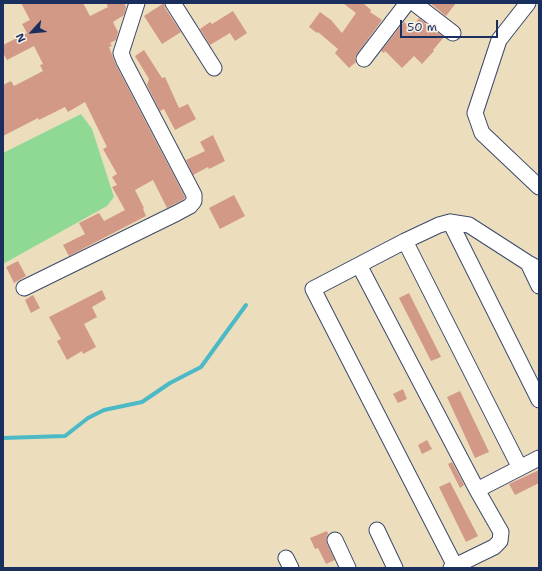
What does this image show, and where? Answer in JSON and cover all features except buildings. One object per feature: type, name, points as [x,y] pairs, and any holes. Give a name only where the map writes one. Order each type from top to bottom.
[{"type":"street","points":[[24,288],[177,213],[190,206],[194,201],[194,195],[121,53],[138,3]]},
{"type":"street","points":[[173,3],[214,68]]},
{"type":"street","points":[[364,59],[407,3]]},
{"type":"street","points":[[414,3],[453,33]]},
{"type":"street","points":[[528,3],[499,40],[475,113],[482,133],[538,185]]},
{"type":"street","points":[[450,222],[539,400]]},
{"type":"street","points":[[359,265],[477,490],[501,532],[500,541],[494,547],[453,567],[312,289],[405,241],[439,225],[450,222],[469,225],[533,266],[539,286]]},
{"type":"street","points":[[405,241],[520,468]]},
{"type":"street","points":[[477,490],[539,458]]},
{"type":"street","points":[[377,530],[395,568]]},
{"type":"street","points":[[335,540],[348,568]]},
{"type":"green space","points":[[81,114],[92,129],[114,197],[107,206],[3,264],[3,153]]},
{"type":"waterway","points":[[3,438],[65,436],[88,418],[104,410],[142,402],[170,383],[201,367],[246,305]]}]
